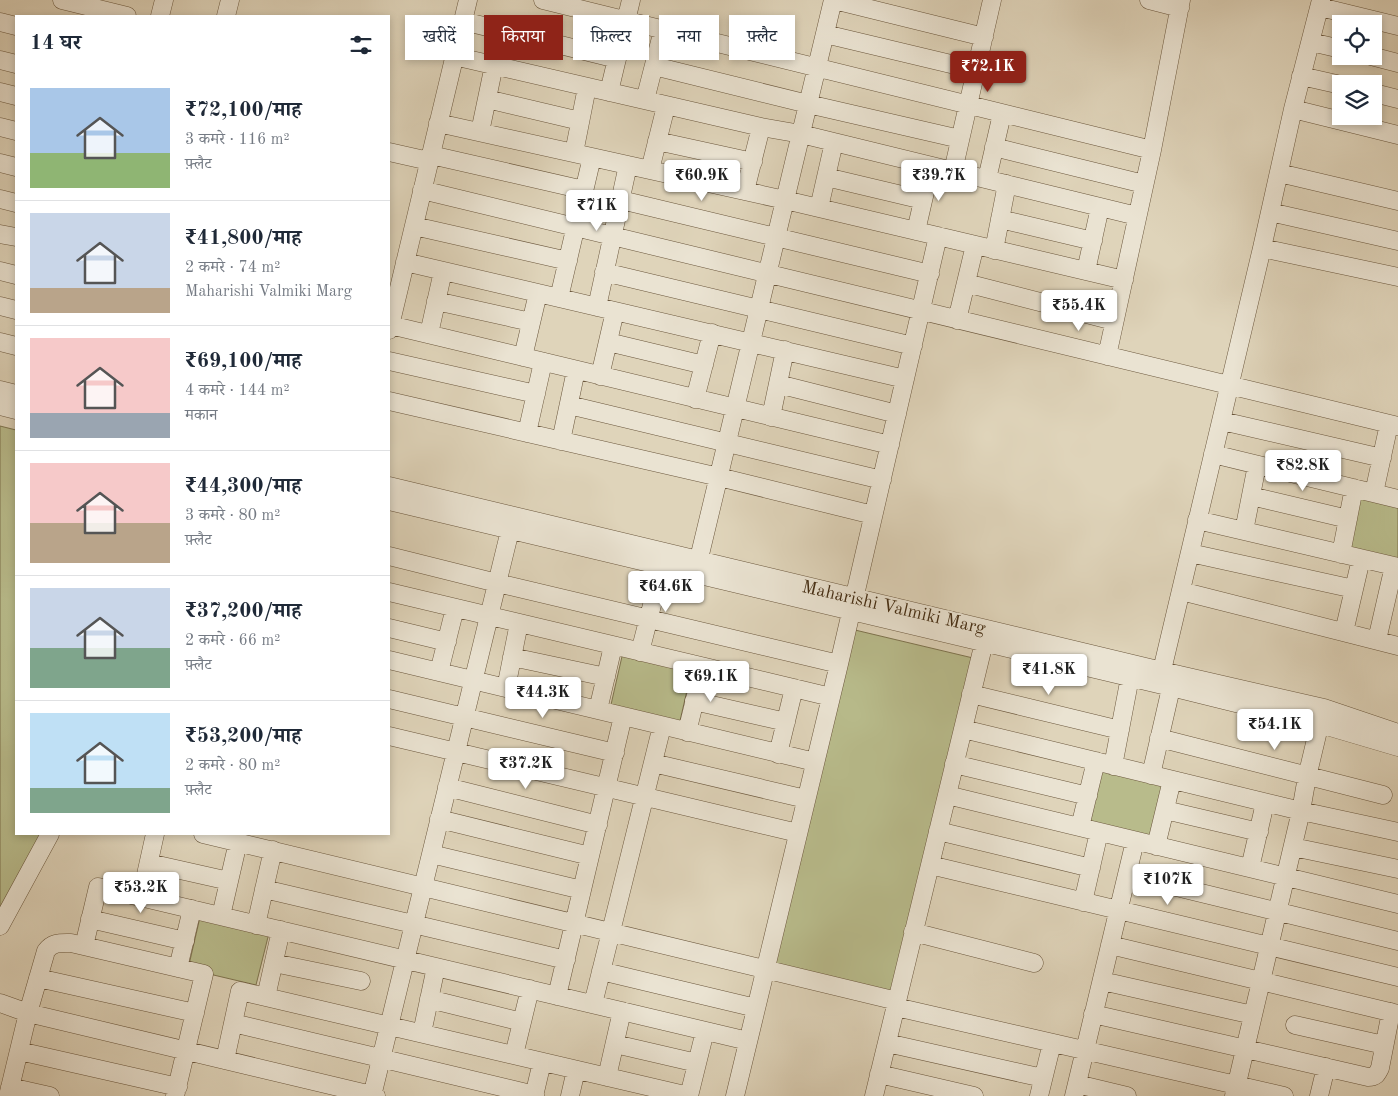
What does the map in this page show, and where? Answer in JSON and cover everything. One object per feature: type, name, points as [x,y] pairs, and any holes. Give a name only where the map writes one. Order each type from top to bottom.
[{"type":"street","points":[[62,0],[117,15]]},
{"type":"street","points":[[160,15],[164,0]]},
{"type":"street","points":[[226,15],[230,0]]},
{"type":"street","points":[[464,15],[468,0]]},
{"type":"street","points":[[543,0],[605,15]]},
{"type":"street","points":[[627,15],[631,0]]},
{"type":"street","points":[[697,567],[834,0],[984,37]]},
{"type":"street","points":[[953,171],[991,0]]},
{"type":"street","points":[[1107,356],[1152,150],[1180,4],[1149,0]]},
{"type":"street","points":[[1151,775],[1159,738],[1166,679],[1181,592],[1293,109],[1320,4],[1398,26]]},
{"type":"street","points":[[0,22],[15,26]]},
{"type":"street","points":[[474,24],[573,48]]},
{"type":"street","points":[[825,34],[976,70]]},
{"type":"street","points":[[1310,42],[1332,47]]},
{"type":"street","points":[[719,44],[1152,150]]},
{"type":"street","points":[[645,100],[659,46]]},
{"type":"street","points":[[1382,59],[1398,63]]},
{"type":"street","points":[[0,60],[15,64]]},
{"type":"street","points":[[390,321],[399,264],[414,226],[453,60]]},
{"type":"street","points":[[472,60],[760,128],[801,134],[1137,216]]},
{"type":"street","points":[[609,92],[617,60]]},
{"type":"street","points":[[480,132],[494,65]]},
{"type":"street","points":[[654,66],[960,139]]},
{"type":"street","points":[[1301,76],[1332,83]]},
{"type":"street","points":[[574,153],[587,87]]},
{"type":"street","points":[[0,92],[15,96]]},
{"type":"street","points":[[1382,95],[1398,99]]},
{"type":"street","points":[[487,99],[580,121]]},
{"type":"street","points":[[650,170],[666,106]]},
{"type":"street","points":[[1293,109],[1398,135]]},
{"type":"street","points":[[986,179],[1002,114]]},
{"type":"street","points":[[438,123],[746,191],[1124,280]]},
{"type":"street","points":[[0,127],[15,131]]},
{"type":"street","points":[[746,191],[760,128]]},
{"type":"street","points":[[658,141],[752,162]]},
{"type":"street","points":[[820,208],[834,142]]},
{"type":"street","points":[[994,147],[1144,184]]},
{"type":"street","points":[[390,152],[430,158],[584,190]]},
{"type":"street","points":[[559,298],[592,157]]},
{"type":"street","points":[[0,163],[15,167]]},
{"type":"street","points":[[596,307],[628,165]]},
{"type":"street","points":[[916,231],[931,166]]},
{"type":"street","points":[[1279,174],[1398,201]]},
{"type":"street","points":[[826,177],[923,200]]},
{"type":"street","points":[[994,250],[1007,184]]},
{"type":"street","points":[[422,190],[613,234],[957,320],[1394,425],[1382,458],[1374,493]]},
{"type":"street","points":[[0,199],[15,202]]},
{"type":"street","points":[[621,200],[930,274]]},
{"type":"street","points":[[1086,271],[1100,207]]},
{"type":"street","points":[[1270,212],[1398,242]]},
{"type":"street","points":[[1000,219],[1093,241]]},
{"type":"street","points":[[414,226],[568,261]]},
{"type":"street","points":[[0,234],[15,238]]},
{"type":"street","points":[[735,1096],[839,664],[938,236]]},
{"type":"street","points":[[957,320],[975,245]]},
{"type":"street","points":[[1262,248],[1398,277]]},
{"type":"street","points":[[399,264],[443,271],[905,379]]},
{"type":"street","points":[[0,271],[15,275]]},
{"type":"street","points":[[429,334],[443,271]]},
{"type":"street","points":[[604,272],[913,346]]},
{"type":"street","points":[[966,283],[1114,321]]},
{"type":"street","points":[[523,357],[538,293]]},
{"type":"street","points":[[436,301],[531,322]]},
{"type":"street","points":[[0,306],[15,310]]},
{"type":"street","points":[[600,376],[615,311]]},
{"type":"street","points":[[390,327],[429,334],[890,445]]},
{"type":"street","points":[[696,399],[712,333]]},
{"type":"street","points":[[0,342],[15,346]]},
{"type":"street","points":[[608,342],[704,364]]},
{"type":"street","points":[[771,417],[785,350]]},
{"type":"street","points":[[390,360],[536,394]]},
{"type":"street","points":[[527,433],[543,362]]},
{"type":"street","points":[[561,441],[576,370]]},
{"type":"street","points":[[778,384],[897,414]]},
{"type":"street","points":[[0,390],[15,394]]},
{"type":"street","points":[[390,401],[874,515]]},
{"type":"street","points":[[569,405],[882,480]]},
{"type":"street","points":[[0,406],[15,410]]},
{"type":"street","points":[[1222,420],[1382,458]]},
{"type":"street","points":[[1213,454],[1398,499]]},
{"type":"street","points":[[1244,531],[1257,465]]},
{"type":"street","name":"Maharishi Valmiki Marg","points":[[390,486],[662,566],[697,567]]},
{"type":"street","points":[[1341,554],[1354,488]]},
{"type":"street","points":[[1251,496],[1348,519]]},
{"type":"street","name":"Maharishi Valmiki Marg","points":[[390,500],[512,523],[1398,733]]},
{"type":"street","points":[[1197,520],[1396,567],[1392,601],[1377,640]]},
{"type":"street","points":[[0,1003],[28,1013],[373,1096],[512,523]]},
{"type":"street","points":[[1190,553],[1354,589]]},
{"type":"street","points":[[390,556],[839,664]]},
{"type":"street","points":[[1344,632],[1361,558]]},
{"type":"street","points":[[640,652],[662,566]]},
{"type":"street","points":[[390,592],[831,697]]},
{"type":"street","points":[[1181,592],[1398,646]]},
{"type":"street","points":[[439,672],[455,608]]},
{"type":"street","points":[[506,688],[520,624]]},
{"type":"street","points":[[390,628],[447,642]]},
{"type":"street","points":[[874,1096],[985,636]]},
{"type":"street","name":"Maharishi Valmiki Marg","points":[[985,636],[1130,677],[1166,679]]},
{"type":"street","points":[[598,710],[614,646]]},
{"type":"street","points":[[512,657],[606,677]]},
{"type":"street","points":[[390,660],[815,762]]},
{"type":"street","points":[[687,732],[703,667]]},
{"type":"street","points":[[1113,766],[1130,677]]},
{"type":"street","points":[[778,754],[794,688]]},
{"type":"street","points":[[971,694],[1120,730]]},
{"type":"street","points":[[390,699],[615,753]]},
{"type":"street","points":[[694,702],[786,722]]},
{"type":"street","points":[[557,996],[623,716]]},
{"type":"street","points":[[1235,1090],[1322,716]]},
{"type":"street","name":"Maharishi Valmiki Marg","points":[[1322,716],[1398,747]]},
{"type":"street","points":[[593,1004],[662,726]]},
{"type":"street","points":[[963,729],[1265,803],[1398,832]]},
{"type":"street","points":[[390,736],[798,833]]},
{"type":"street","points":[[1159,738],[1383,795]]},
{"type":"street","points":[[1080,828],[1096,761]]},
{"type":"street","points":[[653,763],[806,799]]},
{"type":"street","points":[[954,764],[1088,796]]},
{"type":"street","points":[[1156,846],[1172,780]]},
{"type":"street","points":[[447,787],[598,825]]},
{"type":"street","points":[[947,796],[1398,904]]},
{"type":"street","points":[[1250,868],[1265,803]]},
{"type":"street","points":[[1165,810],[1258,832]]},
{"type":"street","points":[[440,819],[590,856]]},
{"type":"street","points":[[938,831],[1091,868]]},
{"type":"street","points":[[1084,902],[1099,832]]},
{"type":"street","points":[[0,926],[49,835]]},
{"type":"street","points":[[141,897],[155,835]]},
{"type":"street","points":[[207,835],[611,932],[1085,1050],[1235,1090],[1284,1096]]},
{"type":"street","points":[[1127,1096],[1076,1090],[1135,841]]},
{"type":"street","points":[[221,916],[238,842]]},
{"type":"street","points":[[1293,847],[1398,869]]},
{"type":"street","points":[[256,924],[273,850]]},
{"type":"street","points":[[431,854],[582,890]]},
{"type":"street","points":[[149,863],[229,880]]},
{"type":"street","points":[[930,865],[1398,977]]},
{"type":"street","points":[[1127,875],[1398,941]]},
{"type":"street","points":[[84,946],[98,887],[748,1041]]},
{"type":"street","points":[[264,890],[566,960]]},
{"type":"street","points":[[178,968],[192,909]]},
{"type":"street","points":[[90,919],[184,941]]},
{"type":"street","points":[[266,996],[282,930]]},
{"type":"street","points":[[913,932],[1034,963]]},
{"type":"street","points":[[19,1051],[176,1091],[204,974],[84,946],[57,942],[50,945],[46,951],[28,1013],[9,1091],[50,1096]]},
{"type":"street","points":[[1093,1014],[1374,1077],[1380,1068],[1384,1045],[1394,1013],[1110,945]]},
{"type":"street","points":[[274,963],[361,981]]},
{"type":"street","points":[[422,1033],[436,967]]},
{"type":"street","points":[[601,971],[756,1008]]},
{"type":"street","points":[[38,978],[195,1013]]},
{"type":"street","points":[[1102,981],[1253,1015]]},
{"type":"street","points":[[514,1055],[530,989]]},
{"type":"street","points":[[225,1060],[240,991],[689,1096],[705,1031]]},
{"type":"street","points":[[429,999],[522,1022]]},
{"type":"street","points":[[607,1077],[622,1011]]},
{"type":"street","points":[[233,1023],[534,1095],[542,1062]]},
{"type":"street","points":[[1295,1025],[1384,1045]]},
{"type":"street","points":[[887,1043],[1043,1078]]},
{"type":"street","points":[[1039,1096],[1052,1043]]},
{"type":"street","points":[[615,1044],[697,1063]]},
{"type":"street","points":[[1319,1096],[1326,1067]]},
{"type":"street","points":[[570,1096],[576,1070]]},
{"type":"street","points":[[879,1074],[919,1090],[974,1096]]},
{"type":"green space","points":[[0,426],[15,430],[15,835],[43,835],[0,921]]},
{"type":"green space","points":[[1357,493],[1398,503],[1398,562],[1343,549]]},
{"type":"green space","points":[[855,630],[973,658],[892,994],[773,966]]},
{"type":"green space","points":[[623,652],[692,669],[679,725],[610,709]]},
{"type":"green space","points":[[1098,767],[1167,783],[1154,839],[1085,823]]},
{"type":"green space","points":[[201,913],[270,929],[256,985],[188,969]]}]
